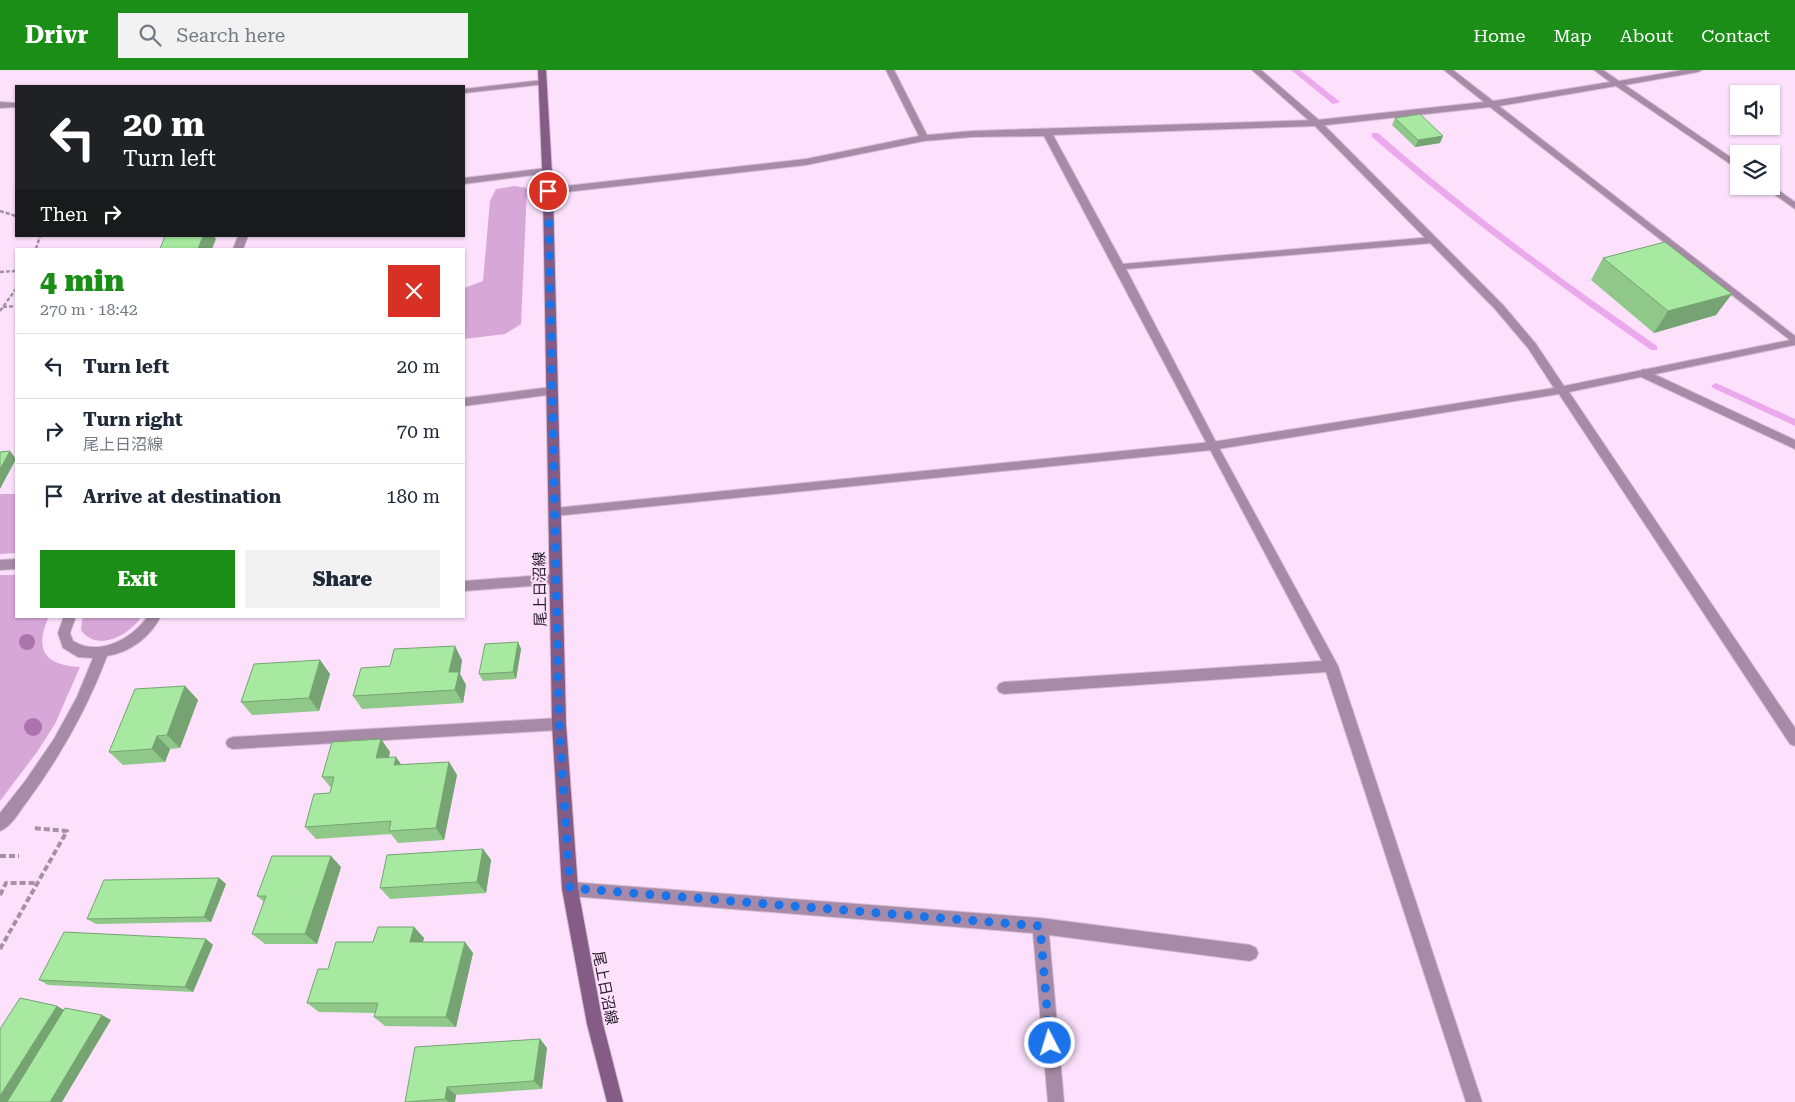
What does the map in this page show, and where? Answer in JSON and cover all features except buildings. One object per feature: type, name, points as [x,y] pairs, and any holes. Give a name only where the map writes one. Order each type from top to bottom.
[{"type":"main road","name":"尾上日沼線","points":[[542,70],[548,191],[559,724],[570,888],[595,1024],[615,1102]]},
{"type":"street","points":[[890,70],[924,138]]},
{"type":"street","points":[[1256,70],[1317,124],[1510,320],[1532,346],[1795,740]]},
{"type":"street","points":[[1448,70],[1795,341]]},
{"type":"street","points":[[1598,70],[1730,161]]},
{"type":"street","points":[[548,191],[806,162],[924,138],[972,134],[1317,124],[1493,104],[1698,70]]},
{"type":"street","points":[[465,91],[542,82]]},
{"type":"street","points":[[0,105],[15,105]]},
{"type":"street","points":[[1047,133],[1120,267],[1212,446],[1331,666],[1474,1102]]},
{"type":"street","points":[[465,181],[546,171]]},
{"type":"street","points":[[1780,195],[1795,206]]},
{"type":"street","points":[[1120,267],[1432,240]]},
{"type":"street","points":[[555,512],[1212,446],[1562,390],[1795,341]]},
{"type":"street","points":[[1642,373],[1795,445]]},
{"type":"street","points":[[465,402],[551,391]]},
{"type":"street","points":[[0,564],[15,564]]},
{"type":"street","points":[[465,586],[556,579]]},
{"type":"street","points":[[69,618],[64,635],[68,644],[76,651],[88,654],[118,649],[133,641],[145,632],[154,618]]},
{"type":"street","points":[[0,824],[20,800],[60,743],[90,687],[102,653]]},
{"type":"street","points":[[1004,688],[1331,666]]},
{"type":"street","points":[[233,743],[559,724]]},
{"type":"street","points":[[570,888],[1040,926],[1250,953]]},
{"type":"street","points":[[1040,926],[1056,1102]]},
{"type":"path","points":[[0,211],[15,216]]},
{"type":"path","points":[[0,272],[15,271]]},
{"type":"path","points":[[0,311],[15,290]]},
{"type":"path","points":[[3,307],[15,306]]},
{"type":"path","points":[[0,949],[67,830],[29,828]]},
{"type":"path","points":[[0,856],[19,856]]},
{"type":"path","points":[[0,895],[6,883],[38,884]]},
{"type":"shaded area","points":[[515,186],[527,188],[521,324],[505,334],[465,339],[465,288],[483,281],[490,201],[496,189]]},
{"type":"shaded area","points":[[0,494],[15,494],[15,553],[0,554]]},
{"type":"shaded area","points":[[0,575],[15,575],[15,618],[48,618],[42,638],[45,654],[58,663],[80,667],[55,724],[37,752],[0,801]]},
{"type":"shaded area","points":[[83,618],[141,618],[122,635],[104,641],[88,637],[81,630]]},
{"type":"waterway","points":[[1295,70],[1336,102]]},
{"type":"waterway","points":[[1375,135],[1476,219],[1546,272],[1654,348]]},
{"type":"waterway","points":[[1716,386],[1795,423]]},
{"type":"route","points":[[548,191],[559,724],[570,888],[1040,926],[1050,1043]]}]
